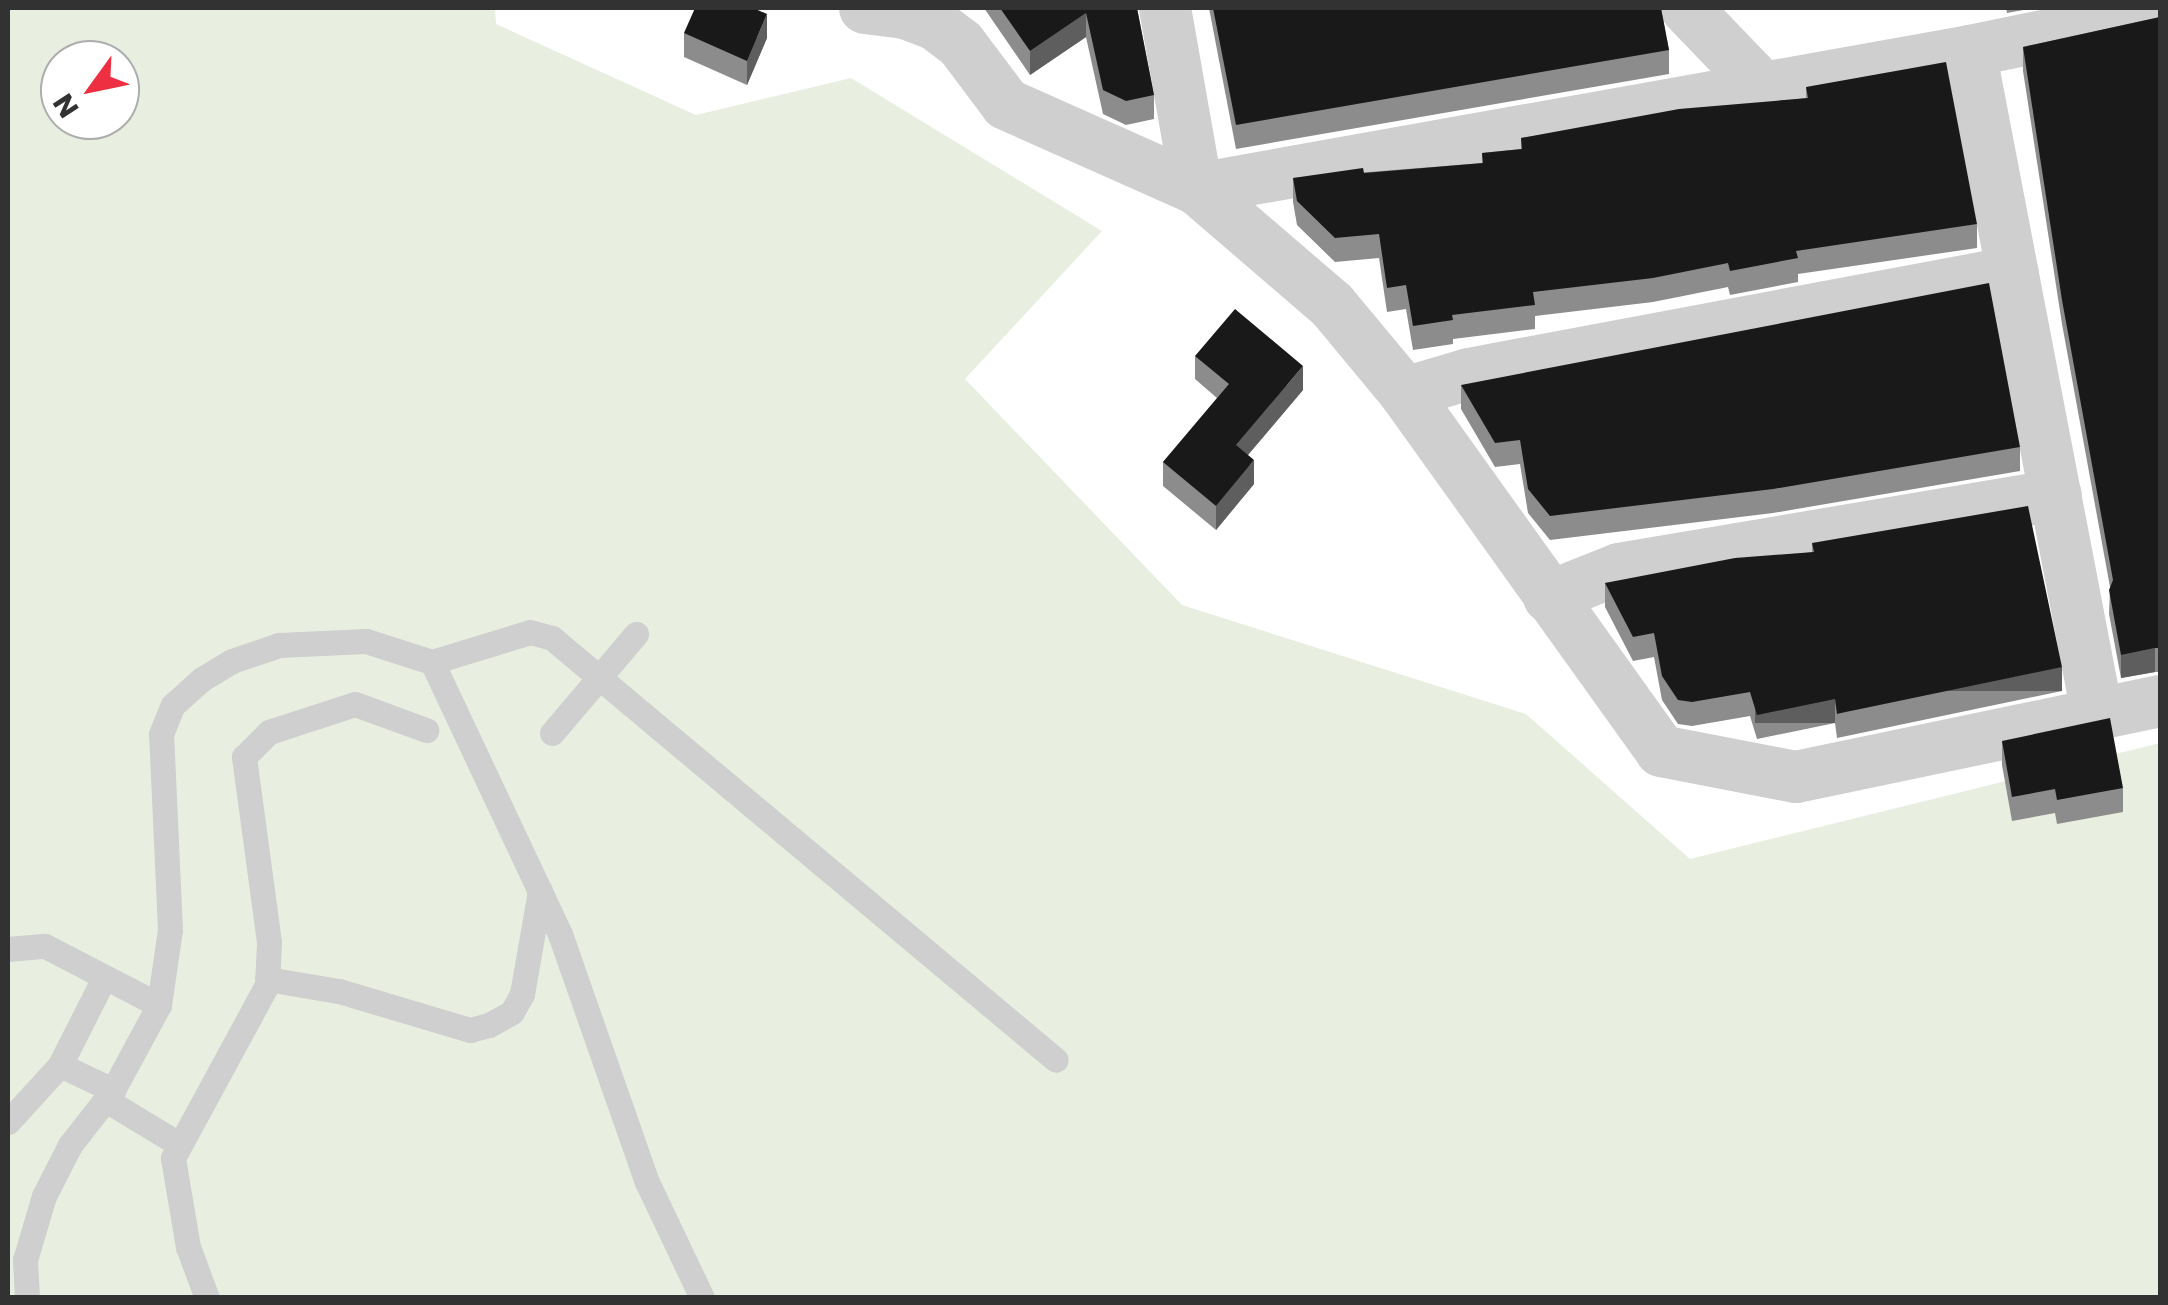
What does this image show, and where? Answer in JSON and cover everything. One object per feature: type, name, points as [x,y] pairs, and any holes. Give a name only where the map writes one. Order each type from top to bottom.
[{"type":"street","points":[[865,8],[939,16],[1006,104],[1197,189],[1332,305],[1405,394],[1662,751],[1796,777],[2160,701]]},
{"type":"street","points":[[1165,8],[1197,189]]},
{"type":"street","points":[[1686,8],[1760,85]]},
{"type":"street","points":[[1197,189],[1970,50],[2160,12]]},
{"type":"street","points":[[1970,50],[2097,714]]},
{"type":"street","points":[[1405,394],[1470,374],[2013,272]]},
{"type":"street","points":[[1549,597],[1619,569],[2056,495]]},
{"type":"lane","points":[[34,1294],[25,1260],[44,1196],[70,1145],[110,1095],[160,1005],[170,930],[161,734],[173,705],[202,679],[232,661],[279,646],[366,642],[432,662],[530,632],[552,638],[1056,1060]]},
{"type":"lane","points":[[552,733],[636,634]]},
{"type":"lane","points":[[432,662],[560,934],[647,1182],[702,1298]]},
{"type":"lane","points":[[207,1298],[188,1246],[172,1158],[267,979],[269,942],[244,757],[252,744],[269,732],[355,704],[426,730]]},
{"type":"lane","points":[[267,979],[339,992],[470,1030],[489,1024],[512,1012],[522,994],[540,891]]},
{"type":"lane","points":[[8,949],[45,946],[160,1005]]},
{"type":"lane","points":[[8,1122],[60,1065],[104,978]]},
{"type":"lane","points":[[60,1065],[177,1143]]},
{"type":"green space","points":[[8,8],[495,8],[496,24],[696,115],[851,78],[1102,231],[965,379],[1182,605],[1526,714],[1690,859],[2160,743],[2160,1297],[8,1298]]},
{"type":"building","points":[[695,8],[753,8],[767,14],[747,61],[684,33]]},
{"type":"building","points":[[1000,8],[1137,8],[1154,95],[1126,101],[1103,90],[1086,13],[1030,51]]},
{"type":"building","points":[[1213,8],[1661,8],[1669,50],[1236,125]]},
{"type":"building","points":[[2160,17],[2160,648],[2121,655],[2109,590],[2113,580],[2062,300],[2023,47]]},
{"type":"building","points":[[1946,62],[1977,224],[1796,251],[1798,258],[1730,271],[1728,263],[1653,278],[1533,292],[1535,305],[1452,315],[1453,320],[1413,326],[1406,285],[1387,288],[1379,234],[1335,238],[1297,201],[1293,178],[1363,168],[1364,173],[1483,163],[1482,153],[1522,149],[1521,138],[1679,109],[1808,98],[1806,87]]},
{"type":"building","points":[[1989,283],[2020,447],[1773,489],[1550,516],[1528,489],[1520,440],[1495,443],[1461,385]]},
{"type":"building","points":[[1235,309],[1303,366],[1236,445],[1254,460],[1216,506],[1163,462],[1229,384],[1195,356]]},
{"type":"building","points":[[2028,506],[2062,667],[1837,714],[1835,699],[1757,715],[1750,692],[1692,702],[1678,700],[1662,676],[1654,633],[1633,637],[1605,583],[1735,558],[1814,552],[1812,543]]},
{"type":"building","points":[[2110,718],[2123,788],[2057,800],[2055,789],[2012,797],[2002,741]]}]
